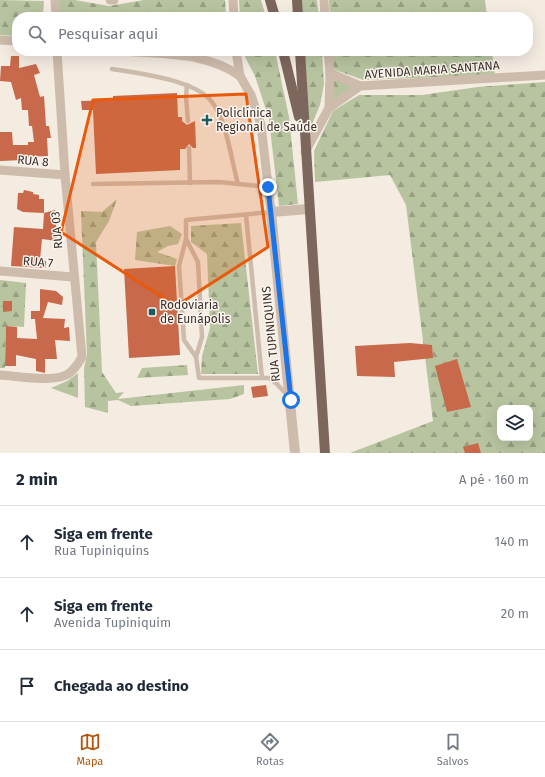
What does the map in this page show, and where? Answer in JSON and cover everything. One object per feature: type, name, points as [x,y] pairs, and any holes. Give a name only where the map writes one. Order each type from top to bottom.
[{"type":"main road","points":[[270,0],[273,12]]},
{"type":"main road","points":[[297,0],[298,12]]},
{"type":"main road","points":[[284,56],[305,147]]},
{"type":"main road","points":[[300,56],[325,453]]},
{"type":"street","points":[[55,0],[56,12]]},
{"type":"street","points":[[233,0],[234,12]]},
{"type":"street","points":[[324,0],[325,12]]},
{"type":"street","points":[[0,40],[12,41]]},
{"type":"street","name":"RUA 03","points":[[0,375],[40,378],[67,374],[77,365],[82,357],[73,277],[57,56]]},
{"type":"street","points":[[191,56],[210,60],[229,68],[240,76]]},
{"type":"street","points":[[237,56],[240,76],[251,95],[261,125],[271,212],[309,209]]},
{"type":"street","points":[[328,56],[330,73],[328,108]]},
{"type":"street","points":[[330,73],[360,86]]},
{"type":"street","name":"AVENIDA MARIA SANTANA","points":[[305,147],[328,108],[360,86],[545,75]]},
{"type":"street","name":"RUA 8","points":[[0,170],[65,175]]},
{"type":"street","name":"RUA TUPINIQUINS","points":[[271,212],[291,400],[295,453]]},
{"type":"street","name":"RUA 7","points":[[0,270],[73,277]]},
{"type":"lane","points":[[112,69],[143,73],[197,89],[207,96],[217,111],[238,184]]},
{"type":"lane","points":[[187,86],[186,97],[188,121]]},
{"type":"lane","points":[[189,148],[190,183]]},
{"type":"lane","points":[[93,184],[190,183],[238,184],[268,187]]},
{"type":"lane","points":[[196,357],[184,340],[179,266],[186,240],[186,220],[271,212]]},
{"type":"lane","points":[[246,215],[262,378]]},
{"type":"lane","points":[[186,240],[198,262],[202,337],[196,357],[199,378],[269,378],[277,384],[291,400]]},
{"type":"highlighted area","points":[[246,94],[268,247],[176,306],[61,232],[93,100]]},
{"type":"green space","points":[[0,0],[44,1],[43,12],[12,12],[12,36],[0,35]]},
{"type":"green space","points":[[59,0],[75,0],[109,6],[144,0],[225,0],[226,12],[60,12]]},
{"type":"green space","points":[[239,0],[261,0],[265,12],[240,12]]},
{"type":"green space","points":[[299,0],[317,0],[318,12],[300,12]]},
{"type":"green space","points":[[329,0],[485,0],[486,12],[330,12]]},
{"type":"green space","points":[[245,56],[276,56],[289,117],[298,204],[279,206],[269,119],[255,76]]},
{"type":"green space","points":[[302,56],[322,56],[324,84],[320,105],[308,134]]},
{"type":"green space","points":[[332,56],[493,56],[495,75],[363,80],[333,69]]},
{"type":"green space","points":[[330,73],[360,86],[329,108]]},
{"type":"green space","points":[[545,82],[545,453],[350,453],[433,421],[406,205],[390,175],[315,182],[314,151],[333,111],[359,95],[422,95],[478,87]]},
{"type":"green space","points":[[117,199],[109,221],[96,242],[102,372],[116,393],[124,392],[118,399],[244,385],[244,394],[230,399],[131,406],[118,400],[108,401],[108,413],[85,407],[84,368],[87,355],[81,211],[102,212]]},
{"type":"green space","points":[[241,223],[258,374],[201,374],[202,356],[210,328],[207,254],[191,242],[191,226]]},
{"type":"green space","points":[[170,226],[182,234],[178,244],[168,246],[157,252],[177,259],[175,266],[135,260],[137,232]]},
{"type":"green space","points":[[0,280],[26,283],[24,327],[6,326],[5,368],[0,368]]},
{"type":"green space","points":[[187,365],[188,375],[137,378],[142,368]]},
{"type":"green space","points":[[78,373],[78,398],[51,388],[67,381]]},
{"type":"building","points":[[11,56],[19,56],[19,68],[36,64],[40,73],[34,75],[40,97],[44,96],[46,126],[49,126],[51,138],[47,138],[48,156],[23,157],[23,160],[0,161],[0,132],[12,132],[13,145],[28,145],[28,142],[34,142],[32,126],[29,126],[28,110],[22,110],[21,98],[16,100],[11,82],[0,81],[1,66],[10,66]]},
{"type":"building","points":[[177,93],[178,117],[182,117],[182,121],[187,125],[195,121],[196,148],[193,148],[189,144],[185,149],[180,149],[180,170],[96,174],[93,110],[82,110],[81,101],[113,100],[113,96]]},
{"type":"building","points":[[24,190],[39,195],[39,199],[44,199],[44,213],[23,212],[17,209],[18,193],[23,193]]},
{"type":"building","points":[[55,210],[57,241],[42,239],[40,260],[46,261],[46,268],[11,266],[14,227],[43,229],[44,213]]},
{"type":"building","name":"Rodoviaria de Eunápolis","points":[[175,266],[180,355],[129,358],[124,269]]},
{"type":"building","points":[[40,289],[56,291],[63,297],[62,305],[48,302],[43,318],[65,319],[64,328],[69,327],[70,341],[55,340],[57,359],[45,359],[45,373],[36,371],[36,359],[16,355],[16,366],[5,366],[6,326],[17,327],[17,338],[37,339],[35,319],[31,319],[31,311],[40,311]]},
{"type":"building","points":[[3,301],[12,301],[12,311],[3,312]]},
{"type":"building","points":[[410,343],[432,345],[433,358],[394,362],[395,377],[357,376],[355,346]]},
{"type":"building","points":[[457,359],[471,407],[447,412],[435,366]]},
{"type":"building","points":[[266,385],[268,396],[253,398],[251,387]]},
{"type":"building","points":[[478,443],[481,453],[465,453],[463,447]]},
{"type":"place","name":"Policlínica Regional de Saúde","points":[[207,120]]},
{"type":"place","name":"Rodoviaria de Eunápolis","points":[[152,312]]},
{"type":"route","points":[[268,187],[291,400]]}]
